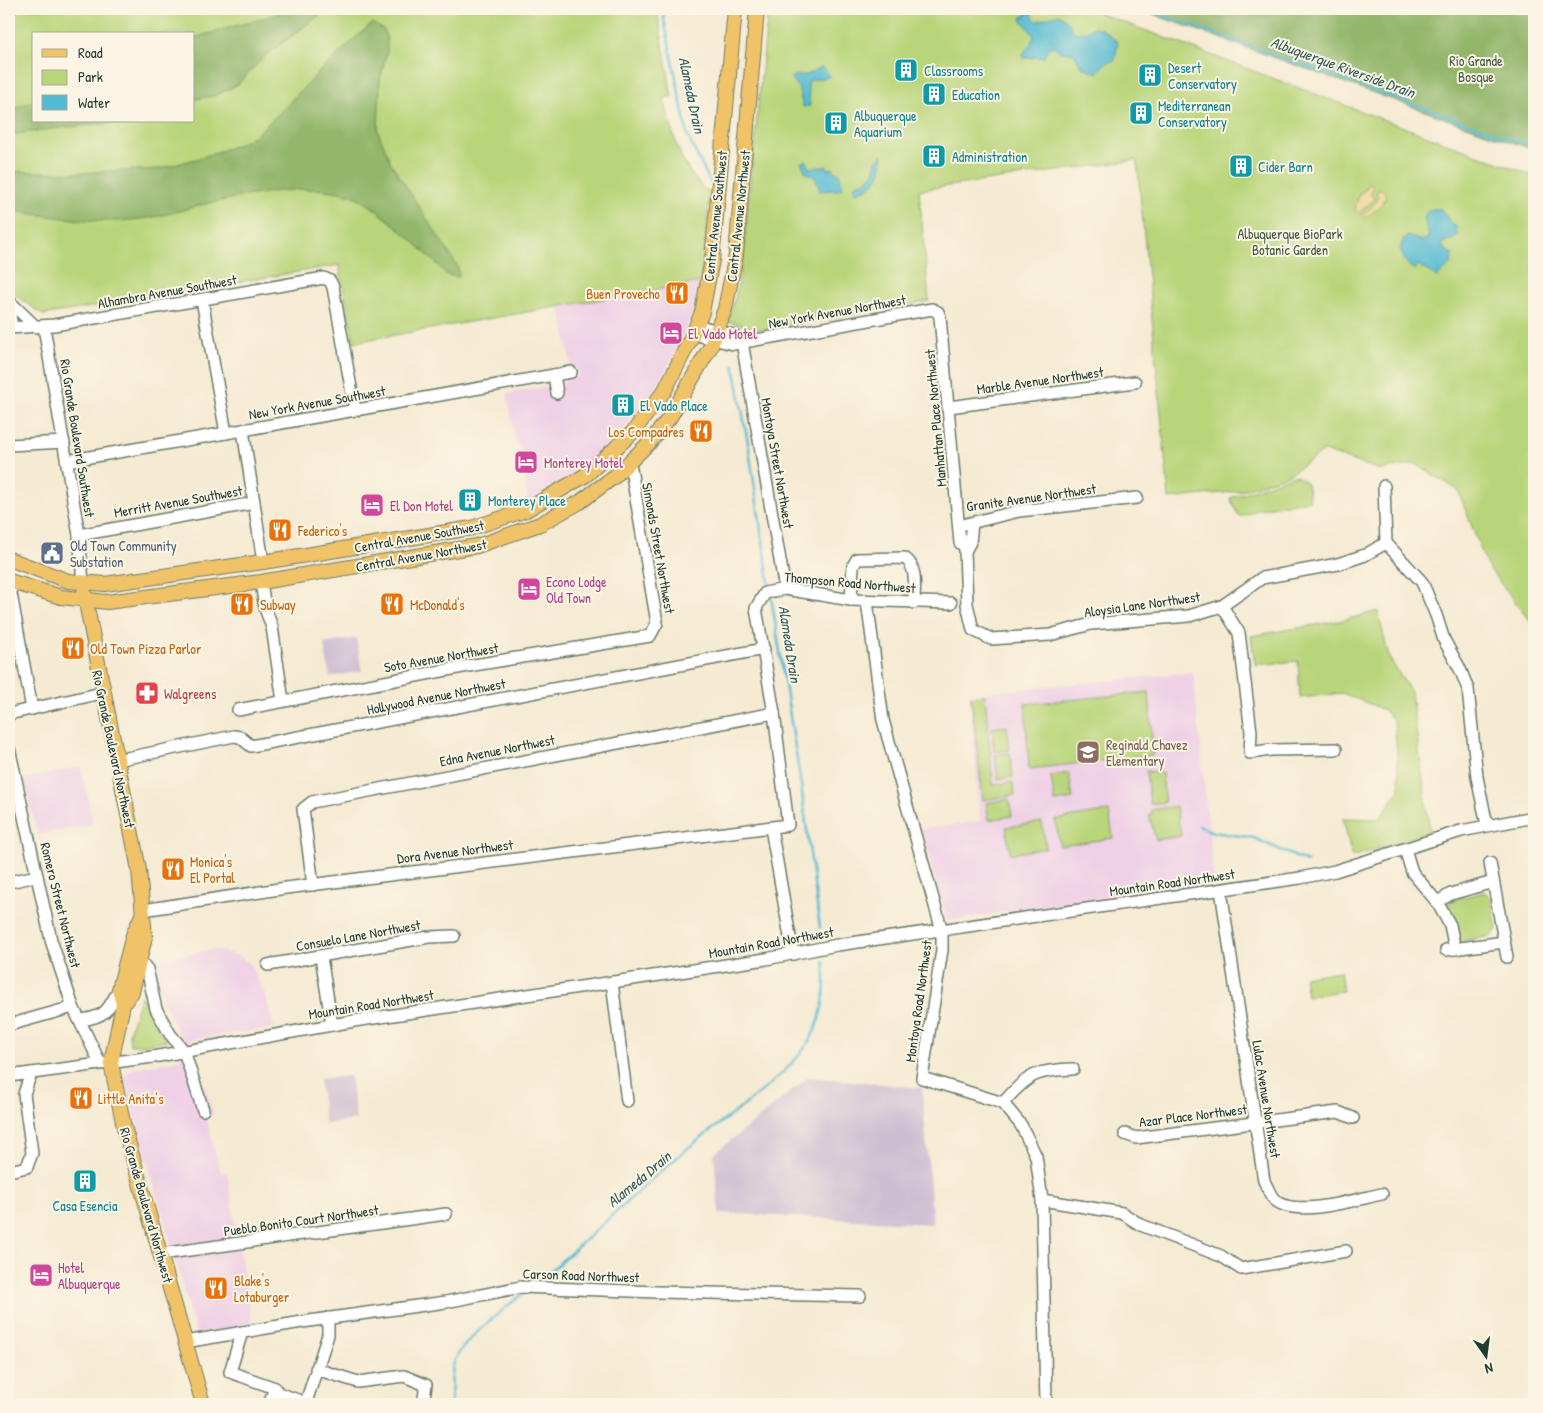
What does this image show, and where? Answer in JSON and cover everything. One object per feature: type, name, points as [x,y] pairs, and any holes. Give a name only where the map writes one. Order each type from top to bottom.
[{"type":"main road","name":"Central Avenue Southwest","points":[[9,560],[52,577],[83,583],[105,584],[263,562],[472,528],[512,516],[542,502],[586,475],[632,432],[665,390],[695,330],[708,286],[712,260],[735,9]]},
{"type":"main road","name":"Central Avenue Northwest","points":[[9,582],[61,597],[107,602],[261,582],[477,546],[501,539],[558,515],[598,490],[630,463],[670,417],[715,335],[725,310],[736,255],[757,9]]},
{"type":"main road","name":"Rio Grande Boulevard Northwest","points":[[83,583],[102,693],[139,870],[145,937],[132,992],[123,1004],[105,1063],[203,1404]]},
{"type":"main road","name":"Rio Grande Boulevard Northwest","points":[[123,1004],[119,989],[133,935],[143,912]]},
{"type":"street","name":"Alhambra Avenue Southwest","points":[[10,327],[40,327],[320,278],[330,281],[356,410]]},
{"type":"street","points":[[202,300],[226,433]]},
{"type":"street","points":[[9,301],[40,327]]},
{"type":"street","points":[[9,309],[10,327]]},
{"type":"street","name":"New York Avenue Northwest","points":[[742,342],[789,336],[932,310],[938,312]]},
{"type":"street","name":"Manhattan Place Northwest","points":[[938,312],[960,521]]},
{"type":"street","name":"Rio Grande Boulevard Southwest","points":[[40,327],[64,442],[79,535],[83,583]]},
{"type":"street","points":[[695,330],[715,335],[733,335],[742,342]]},
{"type":"street","name":"Montoya Street Northwest","points":[[742,342],[782,590]]},
{"type":"street","name":"New York Avenue Southwest","points":[[67,461],[571,372]]},
{"type":"street","points":[[554,375],[557,393]]},
{"type":"street","name":"Marble Avenue Northwest","points":[[949,407],[1135,382]]},
{"type":"street","points":[[243,430],[263,562]]},
{"type":"street","points":[[9,445],[64,442]]},
{"type":"street","name":"Simonds Street Northwest","points":[[630,463],[657,623],[650,636]]},
{"type":"street","points":[[1384,486],[1386,543],[1422,582],[1444,640],[1460,669],[1468,689],[1477,777],[1487,825]]},
{"type":"street","name":"Granite Avenue Northwest","points":[[960,521],[972,524],[1019,511],[1137,498]]},
{"type":"street","name":"Merritt Avenue Southwest","points":[[79,535],[254,502]]},
{"type":"street","name":"Aloysia Lane Northwest","points":[[960,521],[960,543],[965,547]]},
{"type":"street","name":"Aloysia Lane Northwest","points":[[972,524],[970,542],[965,547],[967,604],[973,630],[992,638],[1050,635],[1091,624],[1189,616],[1222,606],[1262,578],[1338,564],[1365,555],[1386,543]]},
{"type":"street","points":[[851,600],[853,566],[857,559],[904,558],[912,566],[914,603]]},
{"type":"street","points":[[9,582],[13,632],[32,709]]},
{"type":"street","points":[[261,582],[265,608],[272,628],[283,701]]},
{"type":"street","name":"Thompson Road Northwest","points":[[764,649],[756,608],[765,593],[782,590],[851,600],[951,603]]},
{"type":"street","name":"Montoya Road Northwest","points":[[867,601],[883,720],[942,931],[942,950],[922,1078],[1004,1103]]},
{"type":"street","points":[[1222,606],[1238,633],[1250,732],[1250,753],[1271,750],[1336,749]]},
{"type":"street","name":"Soto Avenue Northwest","points":[[238,710],[650,636]]},
{"type":"street","points":[[764,649],[788,825],[770,828],[793,954]]},
{"type":"street","name":"Hollywood Avenue Northwest","points":[[117,760],[234,736],[240,737],[251,746],[764,649]]},
{"type":"street","points":[[9,714],[102,693]]},
{"type":"street","name":"Edna Avenue Northwest","points":[[313,884],[303,809],[312,802],[774,713]]},
{"type":"street","name":"Romero Street Northwest","points":[[9,748],[11,768],[51,940],[73,1007],[105,1063]]},
{"type":"street","name":"Mountain Road Northwest","points":[[9,1076],[184,1051],[332,1025],[810,950],[1335,872],[1487,825],[1534,817]]},
{"type":"street","name":"Dora Avenue Northwest","points":[[143,912],[313,884],[770,828]]},
{"type":"street","points":[[1405,849],[1412,872],[1437,902],[1450,925],[1450,949],[1504,942]]},
{"type":"street","points":[[1490,863],[1507,957]]},
{"type":"street","points":[[9,882],[37,876]]},
{"type":"street","points":[[1437,902],[1452,894],[1493,882]]},
{"type":"street","name":"Lulac Avenue Northwest","points":[[1221,890],[1264,1180],[1274,1198],[1287,1207],[1305,1209],[1382,1194]]},
{"type":"street","name":"Consuelo Lane Northwest","points":[[268,965],[429,937],[454,936]]},
{"type":"street","points":[[321,957],[332,1025]]},
{"type":"street","points":[[140,961],[146,968],[156,1009],[170,1034],[184,1051],[203,1110]]},
{"type":"street","points":[[612,982],[627,1101]]},
{"type":"street","points":[[81,1020],[97,1018],[107,1012],[119,989]]},
{"type":"street","points":[[9,1025],[73,1007]]},
{"type":"street","points":[[1046,1404],[1042,1200],[1036,1156],[1021,1125],[1004,1103],[1025,1078],[1052,1069],[1073,1069]]},
{"type":"street","points":[[9,1171],[27,1166],[31,1160],[32,1153],[24,1094],[31,1073]]},
{"type":"street","name":"Azar Place Northwest","points":[[1125,1134],[1136,1138],[1338,1112],[1354,1118]]},
{"type":"street","points":[[1042,1200],[1122,1214],[1141,1225],[1221,1256],[1241,1269],[1346,1251]]},
{"type":"street","name":"Pueblo Bonito Court Northwest","points":[[161,1254],[446,1214]]},
{"type":"street","name":"Carson Road Northwest","points":[[185,1342],[328,1318],[446,1302],[521,1286],[533,1288],[860,1296]]},
{"type":"street","points":[[242,1332],[230,1372],[275,1388],[278,1393],[308,1404],[308,1396],[329,1330],[328,1318]]},
{"type":"street","points":[[316,1369],[358,1382],[404,1376],[426,1385],[423,1404]]},
{"type":"street","points":[[269,1404],[275,1388]]},
{"type":"shaded area","points":[[701,282],[690,320],[679,346],[658,384],[637,414],[616,438],[591,461],[528,503],[519,445],[516,445],[507,394],[562,386],[567,380],[579,377],[577,366],[571,366],[560,306]]},
{"type":"shaded area","points":[[356,638],[362,671],[330,677],[324,644]]},
{"type":"shaded area","name":"Reginald Chavez Elementary","points":[[1193,672],[1214,881],[947,921],[921,829],[980,821],[969,694]]},
{"type":"shaded area","points":[[81,767],[93,824],[38,835],[24,779]]},
{"type":"shaded area","points":[[215,949],[240,956],[250,964],[266,996],[274,1028],[189,1040],[214,1115],[206,1117],[221,1174],[227,1173],[252,1325],[196,1334],[124,1077],[133,1068],[180,1060],[179,1035],[158,989],[153,962]]},
{"type":"shaded area","points":[[350,1076],[356,1120],[325,1124],[319,1079]]},
{"type":"shaded area","points":[[809,1077],[922,1088],[933,1224],[719,1213],[714,1154]]},
{"type":"green space","points":[[9,9],[657,9],[672,97],[664,98],[674,138],[691,174],[710,193],[701,282],[354,342],[339,265],[43,315],[9,290]]},
{"type":"green space","points":[[294,9],[328,9],[266,55],[237,85],[214,96],[195,99],[195,38]]},
{"type":"green space","name":"Albuquerque BioPark Botanic Garden","points":[[768,9],[1088,9],[1534,176],[1534,622],[1532,623],[1487,566],[1458,490],[1416,464],[1380,470],[1324,451],[1288,475],[1239,491],[1169,499],[1137,160],[919,190],[929,301],[763,330],[727,321],[736,295],[742,264]]},
{"type":"green space","name":"Rio Grande Bosque","points":[[1138,9],[1534,9],[1534,150]]},
{"type":"green space","points":[[372,23],[384,30],[387,39],[387,51],[380,81],[378,131],[391,163],[458,267],[459,277],[447,275],[415,244],[373,208],[351,195],[334,191],[315,189],[276,191],[201,205],[156,217],[124,221],[75,219],[9,211],[9,171],[75,173],[158,169],[200,158],[237,145],[253,137]]},
{"type":"green space","points":[[32,102],[32,122],[126,122],[67,127],[9,135],[9,110]]},
{"type":"green space","points":[[1295,475],[1307,483],[1310,500],[1260,509],[1239,517],[1230,498]]},
{"type":"green space","points":[[1378,611],[1389,658],[1411,692],[1430,832],[1352,857],[1343,818],[1379,819],[1400,789],[1394,720],[1382,709],[1342,693],[1300,698],[1298,661],[1255,665],[1251,636],[1344,620]]},
{"type":"green space","points":[[1149,692],[1153,755],[1029,769],[1025,704]]},
{"type":"green space","points":[[985,695],[993,785],[1013,782],[1015,795],[983,800],[971,697]]},
{"type":"green space","points":[[1007,726],[1010,750],[994,752],[992,728]]},
{"type":"green space","points":[[1010,753],[1013,777],[998,779],[995,755]]},
{"type":"green space","points":[[1146,771],[1162,773],[1165,802],[1150,804]]},
{"type":"green space","points":[[1069,773],[1073,799],[1055,802],[1051,776]]},
{"type":"green space","points":[[1009,799],[1012,816],[989,820],[986,803]]},
{"type":"green space","points":[[1176,806],[1181,836],[1156,840],[1149,814],[1152,814],[1151,810]]},
{"type":"green space","points":[[1109,811],[1113,838],[1060,846],[1055,820]]},
{"type":"green space","points":[[1042,822],[1046,848],[1010,854],[1006,827]]},
{"type":"green space","points":[[1485,892],[1491,898],[1497,929],[1492,936],[1463,941],[1457,937],[1454,918],[1446,904],[1456,899]]},
{"type":"green space","points":[[1340,971],[1343,991],[1307,996],[1304,977]]},
{"type":"green space","points":[[141,996],[159,1031],[167,1040],[145,1045],[130,1045],[129,1032]]},
{"type":"sand","points":[[1370,182],[1374,189],[1369,192],[1375,199],[1360,212],[1363,215],[1374,204],[1379,196],[1376,193],[1380,188],[1385,193],[1386,199],[1382,200],[1383,202],[1379,206],[1364,218],[1355,209],[1359,194],[1365,190]]},
{"type":"water","points":[[1030,10],[1037,21],[1059,14],[1069,22],[1072,31],[1077,33],[1094,27],[1102,29],[1118,42],[1115,60],[1104,64],[1097,73],[1083,67],[1073,53],[1060,52],[1054,46],[1048,48],[1044,57],[1023,58],[1022,55],[1034,36],[1021,19],[1022,16],[1026,17],[1026,12]]},
{"type":"water","points":[[822,67],[830,75],[829,77],[811,80],[808,83],[810,106],[803,107],[798,87],[791,79],[793,76],[806,75]]},
{"type":"water","points":[[882,154],[882,168],[876,180],[867,188],[854,192],[855,184],[865,182],[875,171],[875,162]]},
{"type":"water","points":[[807,161],[809,168],[827,166],[828,169],[833,168],[834,172],[839,172],[843,188],[820,191],[815,177],[806,173],[801,162]]},
{"type":"water","points":[[1432,209],[1441,209],[1452,225],[1456,226],[1458,237],[1442,243],[1443,248],[1453,254],[1450,265],[1437,277],[1418,265],[1414,270],[1404,259],[1401,249],[1403,240],[1407,236],[1422,241],[1429,237],[1424,218],[1427,212]]},
{"type":"waterway","name":"Alameda Drain","points":[[662,9],[688,137],[710,182]]},
{"type":"waterway","name":"Albuquerque Riverside Drain","points":[[1145,9],[1534,147]]},
{"type":"waterway","name":"Alameda Drain","points":[[734,365],[770,588]]},
{"type":"waterway","name":"Alameda Drain","points":[[771,596],[801,785],[820,928]]},
{"type":"waterway","points":[[1199,826],[1213,832],[1254,838],[1307,862]]},
{"type":"waterway","name":"Alameda Drain","points":[[536,1283],[668,1165],[754,1098],[801,1053],[811,1038],[822,1010],[825,991],[824,961]]},
{"type":"waterway","name":"Alameda Drain","points":[[451,1404],[453,1366],[464,1346],[484,1325],[526,1291]]},
{"type":"place","name":"Classrooms","points":[[906,70]]},
{"type":"place","name":"Desert Conservatory","points":[[1150,75]]},
{"type":"place","name":"Education","points":[[934,94]]},
{"type":"place","name":"Mediterranean Conservatory","points":[[1141,113]]},
{"type":"place","name":"Albuquerque Aquarium","points":[[836,123]]},
{"type":"place","name":"Administration","points":[[934,156]]},
{"type":"place","name":"Cider Barn","points":[[1241,166]]},
{"type":"place","name":"Buen Provecho","points":[[677,293]]},
{"type":"place","name":"El Vado Motel","points":[[671,333]]},
{"type":"place","name":"El Vado Place","points":[[623,405]]},
{"type":"place","name":"Los Compadres","points":[[701,431]]},
{"type":"place","name":"Monterey Motel","points":[[526,462]]},
{"type":"place","name":"Monterey Place","points":[[470,500]]},
{"type":"place","name":"El Don Motel","points":[[372,505]]},
{"type":"place","name":"Federico's","points":[[280,530]]},
{"type":"place","name":"Old Town Community Substation","points":[[52,553]]},
{"type":"place","name":"Econo Lodge Old Town","points":[[529,589]]},
{"type":"place","name":"Subway","points":[[242,604]]},
{"type":"place","name":"McDonald's","points":[[392,604]]},
{"type":"place","name":"Old Town Pizza Parlor","points":[[73,648]]},
{"type":"place","name":"Walgreens","points":[[147,693]]},
{"type":"place","name":"Reginald Chavez Elementary","points":[[1088,752]]},
{"type":"place","name":"Monica's El Portal","points":[[173,869]]},
{"type":"place","name":"Little Anita’s","points":[[81,1098]]},
{"type":"place","name":"Casa Esencia","points":[[85,1181]]},
{"type":"place","name":"Hotel Albuquerque","points":[[41,1275]]},
{"type":"place","name":"Blake's Lotaburger","points":[[216,1288]]}]
